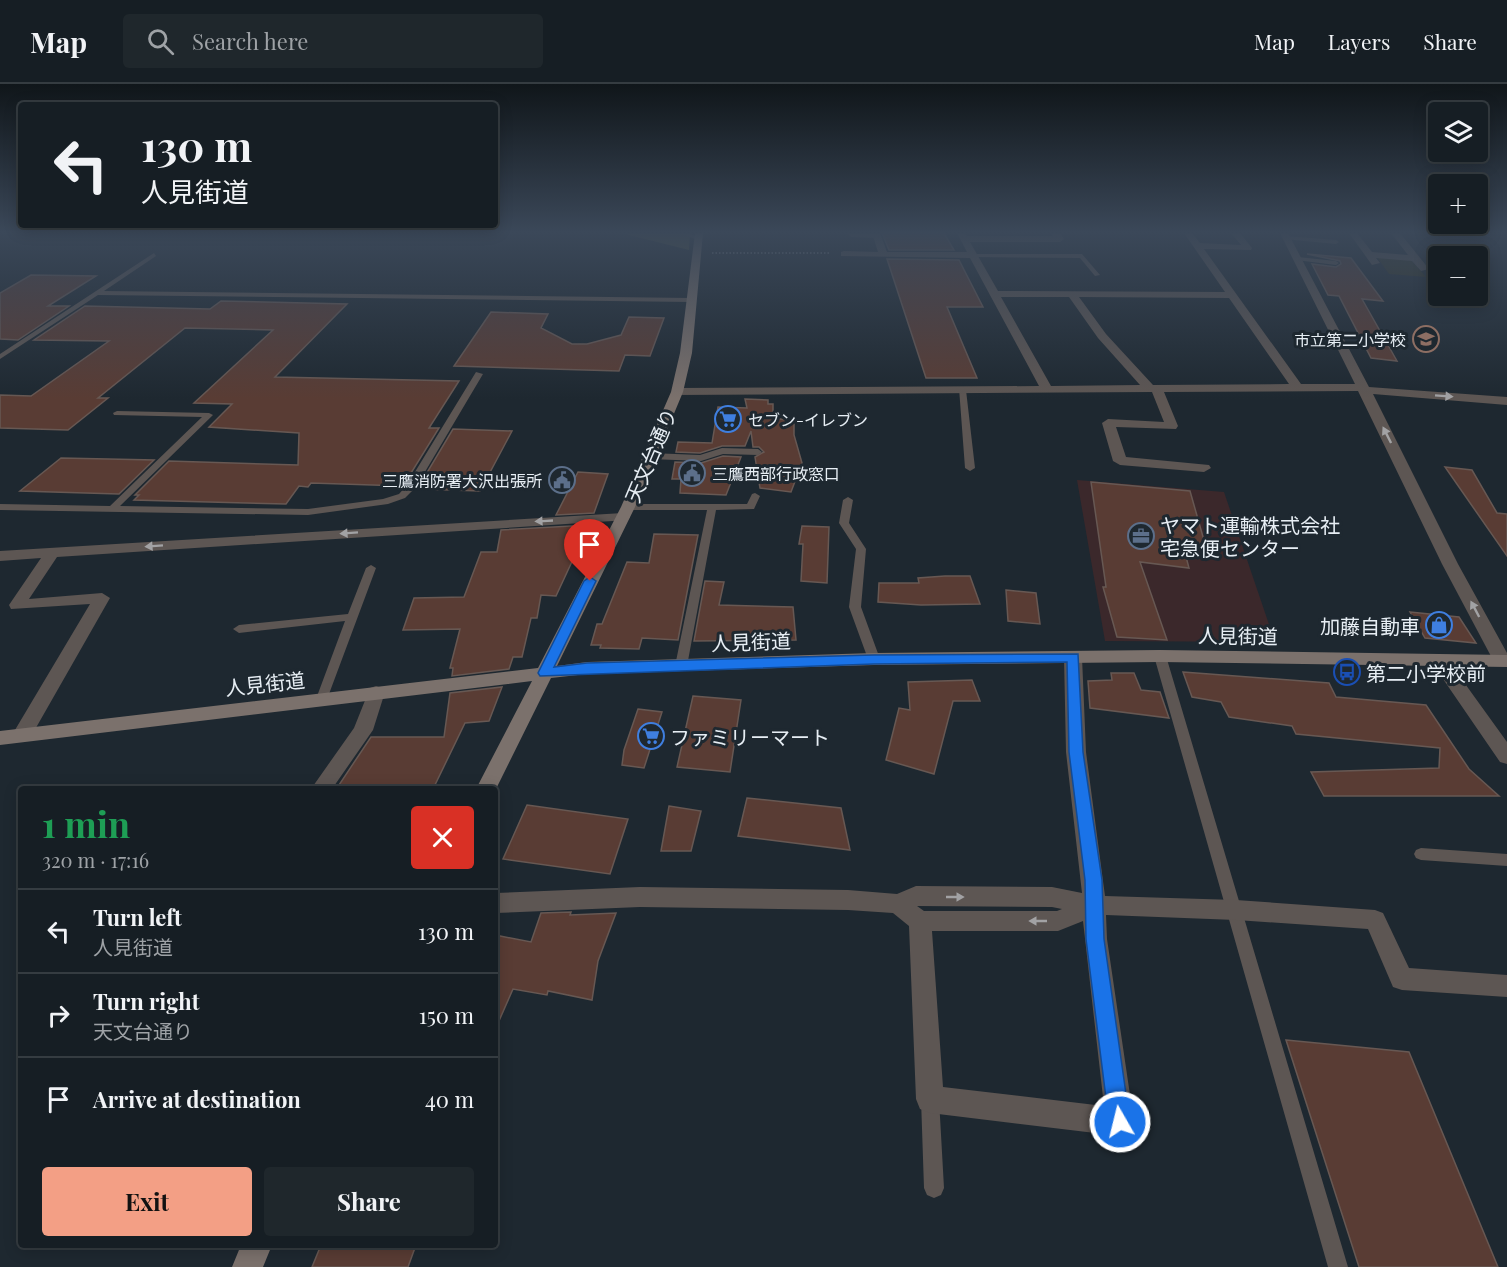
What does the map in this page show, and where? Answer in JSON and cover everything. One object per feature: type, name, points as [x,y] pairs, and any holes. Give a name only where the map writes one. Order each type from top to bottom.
[{"type":"main road","name":"天文台通り","points":[[488,786],[626,512],[677,392],[684,364],[692,288]]},
{"type":"main road","name":"人見街道","points":[[0,738],[587,668],[874,659],[1073,657],[1505,661]]},
{"type":"main road","points":[[247,1267],[256,1248]]},
{"type":"street","points":[[992,288],[1047,389]]},
{"type":"street","points":[[1228,288],[1297,387]]},
{"type":"street","points":[[1313,288],[1450,564],[1505,661]]},
{"type":"street","points":[[995,294],[1233,295]]},
{"type":"street","points":[[1072,294],[1102,336],[1153,388],[1172,426],[1108,423],[1120,461],[1204,468]]},
{"type":"street","points":[[677,392],[1297,387],[1364,389],[1507,401]]},
{"type":"street","points":[[0,556],[626,512]]},
{"type":"street","points":[[22,735],[102,598],[17,604],[52,553]]},
{"type":"street","points":[[920,921],[930,1099],[1120,1122],[1095,939],[1092,868],[1076,752],[1073,657]]},
{"type":"street","points":[[1439,660],[1507,757]]},
{"type":"street","points":[[323,786],[363,730],[376,692]]},
{"type":"street","points":[[498,903],[640,897],[848,900],[898,904],[916,896],[1040,897],[1094,905],[1236,910],[1375,920],[1402,979],[1507,986]]},
{"type":"street","points":[[898,904],[920,921],[1058,921],[1094,905]]},
{"type":"lane","points":[[1,356],[105,288]]},
{"type":"lane","points":[[98,293],[691,300]]},
{"type":"lane","points":[[0,507],[308,512],[385,502],[402,496],[411,487],[479,374]]},
{"type":"lane","points":[[962,390],[970,468]]},
{"type":"lane","points":[[112,509],[210,415],[117,413]]},
{"type":"lane","points":[[650,456],[700,458],[722,451],[758,452]]},
{"type":"lane","points":[[626,512],[752,507],[755,496]]},
{"type":"lane","points":[[848,500],[844,523],[861,549],[855,607],[874,659]]},
{"type":"lane","points":[[681,666],[712,508]]},
{"type":"lane","points":[[322,699],[371,568]]},
{"type":"lane","points":[[239,629],[352,617]]},
{"type":"lane","points":[[1160,657],[1236,910],[1338,1267]]},
{"type":"lane","points":[[1421,854],[1507,860]]},
{"type":"lane","points":[[930,1099],[934,1188]]},
{"type":"shaded area","points":[[1077,480],[1224,492],[1275,642],[1105,641]]},
{"type":"building","points":[[8,288],[76,288],[48,306],[69,306],[18,340],[0,339],[0,293]]},
{"type":"building","points":[[897,288],[973,288],[983,307],[947,307],[977,378],[926,378]]},
{"type":"building","points":[[1324,288],[1373,288],[1383,301],[1362,299],[1397,361],[1371,358],[1339,296],[1328,295]]},
{"type":"building","points":[[221,301],[347,304],[275,377],[459,381],[429,428],[439,428],[403,486],[311,483],[308,487],[299,486],[286,504],[134,500],[139,495],[135,495],[169,461],[298,465],[299,433],[209,427],[232,404],[194,403],[273,330],[185,328],[98,398],[108,398],[68,430],[0,428],[0,395],[31,396],[109,341],[34,340],[85,306],[210,309]]},
{"type":"building","points":[[491,312],[548,314],[541,328],[572,344],[587,344],[621,335],[629,317],[664,318],[650,356],[625,355],[619,371],[454,366]]},
{"type":"building","points":[[745,399],[768,400],[768,404],[773,404],[773,418],[794,421],[794,435],[802,463],[791,492],[760,488],[755,457],[764,452],[759,447],[753,447],[751,431],[745,446],[722,446],[700,453],[676,452],[678,442],[712,443],[718,407],[747,408]]},
{"type":"building","points":[[453,429],[512,431],[480,491],[421,489],[422,486],[419,486]]},
{"type":"building","points":[[723,456],[741,457],[726,495],[680,493],[681,479],[672,479],[675,462],[701,463]]},
{"type":"building","points":[[61,458],[154,460],[119,494],[20,491]]},
{"type":"building","points":[[1445,467],[1472,470],[1497,513],[1507,514],[1507,556]]},
{"type":"building","points":[[578,472],[608,474],[594,513],[556,515]]},
{"type":"building","points":[[1091,482],[1190,491],[1207,551],[1184,549],[1189,568],[1140,562],[1167,640],[1117,637],[1103,587],[1106,587]]},
{"type":"building","points":[[589,525],[556,596],[541,595],[537,618],[531,618],[522,657],[513,657],[509,669],[452,676],[453,668],[450,668],[460,629],[403,630],[414,598],[464,597],[481,552],[497,552],[501,530]]},
{"type":"building","points":[[802,526],[829,527],[827,583],[801,581],[803,544],[799,544]]},
{"type":"building","points":[[654,534],[698,535],[678,640],[642,638],[639,649],[600,648],[601,645],[591,645],[597,624],[602,624],[627,562],[649,563]]},
{"type":"building","points":[[970,576],[980,604],[921,605],[878,602],[879,583],[919,583],[918,578]]},
{"type":"building","points":[[705,581],[724,582],[719,605],[793,607],[796,640],[694,641]]},
{"type":"building","points":[[1006,590],[1036,593],[1040,624],[1008,621]]},
{"type":"building","points":[[1410,612],[1459,617],[1476,643],[1425,638]]},
{"type":"building","points":[[1183,672],[1329,683],[1336,697],[1426,705],[1469,769],[1499,796],[1324,796],[1311,772],[1439,768],[1440,748],[1296,734],[1292,726],[1229,717],[1221,702],[1192,697]]},
{"type":"building","points":[[1111,673],[1134,673],[1141,690],[1160,692],[1169,718],[1090,708],[1088,681],[1112,680]]},
{"type":"building","points":[[972,680],[980,701],[953,701],[934,774],[886,760],[899,708],[910,710],[908,682]]},
{"type":"building","points":[[502,687],[489,721],[465,723],[434,786],[338,786],[371,737],[444,737],[450,693]]},
{"type":"building","points":[[693,696],[741,700],[730,772],[677,767]]},
{"type":"building","points":[[638,709],[662,712],[644,768],[622,765],[624,750]]},
{"type":"building","points":[[747,798],[841,808],[850,850],[738,836]]},
{"type":"building","points":[[527,805],[628,819],[610,874],[503,859]]},
{"type":"building","points":[[669,806],[701,811],[691,851],[661,851]]},
{"type":"building","points":[[571,912],[570,915],[616,913],[598,961],[592,1000],[548,991],[547,995],[513,989],[498,1023],[498,936],[531,942],[541,913]]},
{"type":"building","points":[[1286,1040],[1409,1052],[1498,1267],[1359,1267]]},
{"type":"building","points":[[320,1248],[415,1248],[408,1267],[312,1267]]},
{"type":"place","name":"市立第二小学校","points":[[1426,339]]},
{"type":"place","name":"セブン-イレブン","points":[[728,419]]},
{"type":"place","name":"三鷹西部行政窓口","points":[[692,473]]},
{"type":"place","name":"三鷹消防署大沢出張所","points":[[562,480]]},
{"type":"place","name":"ヤマト運輸株式会社 宅急便センター","points":[[1141,536]]},
{"type":"place","name":"加藤自動車","points":[[1439,625]]},
{"type":"place","name":"第二小学校前","points":[[1347,672]]},
{"type":"place","name":"ファミリーマート","points":[[651,736]]},
{"type":"route","points":[[590,581],[544,673],[587,668],[874,659],[1073,657],[1076,752],[1084,798],[1093,880],[1095,939],[1120,1122]]}]
